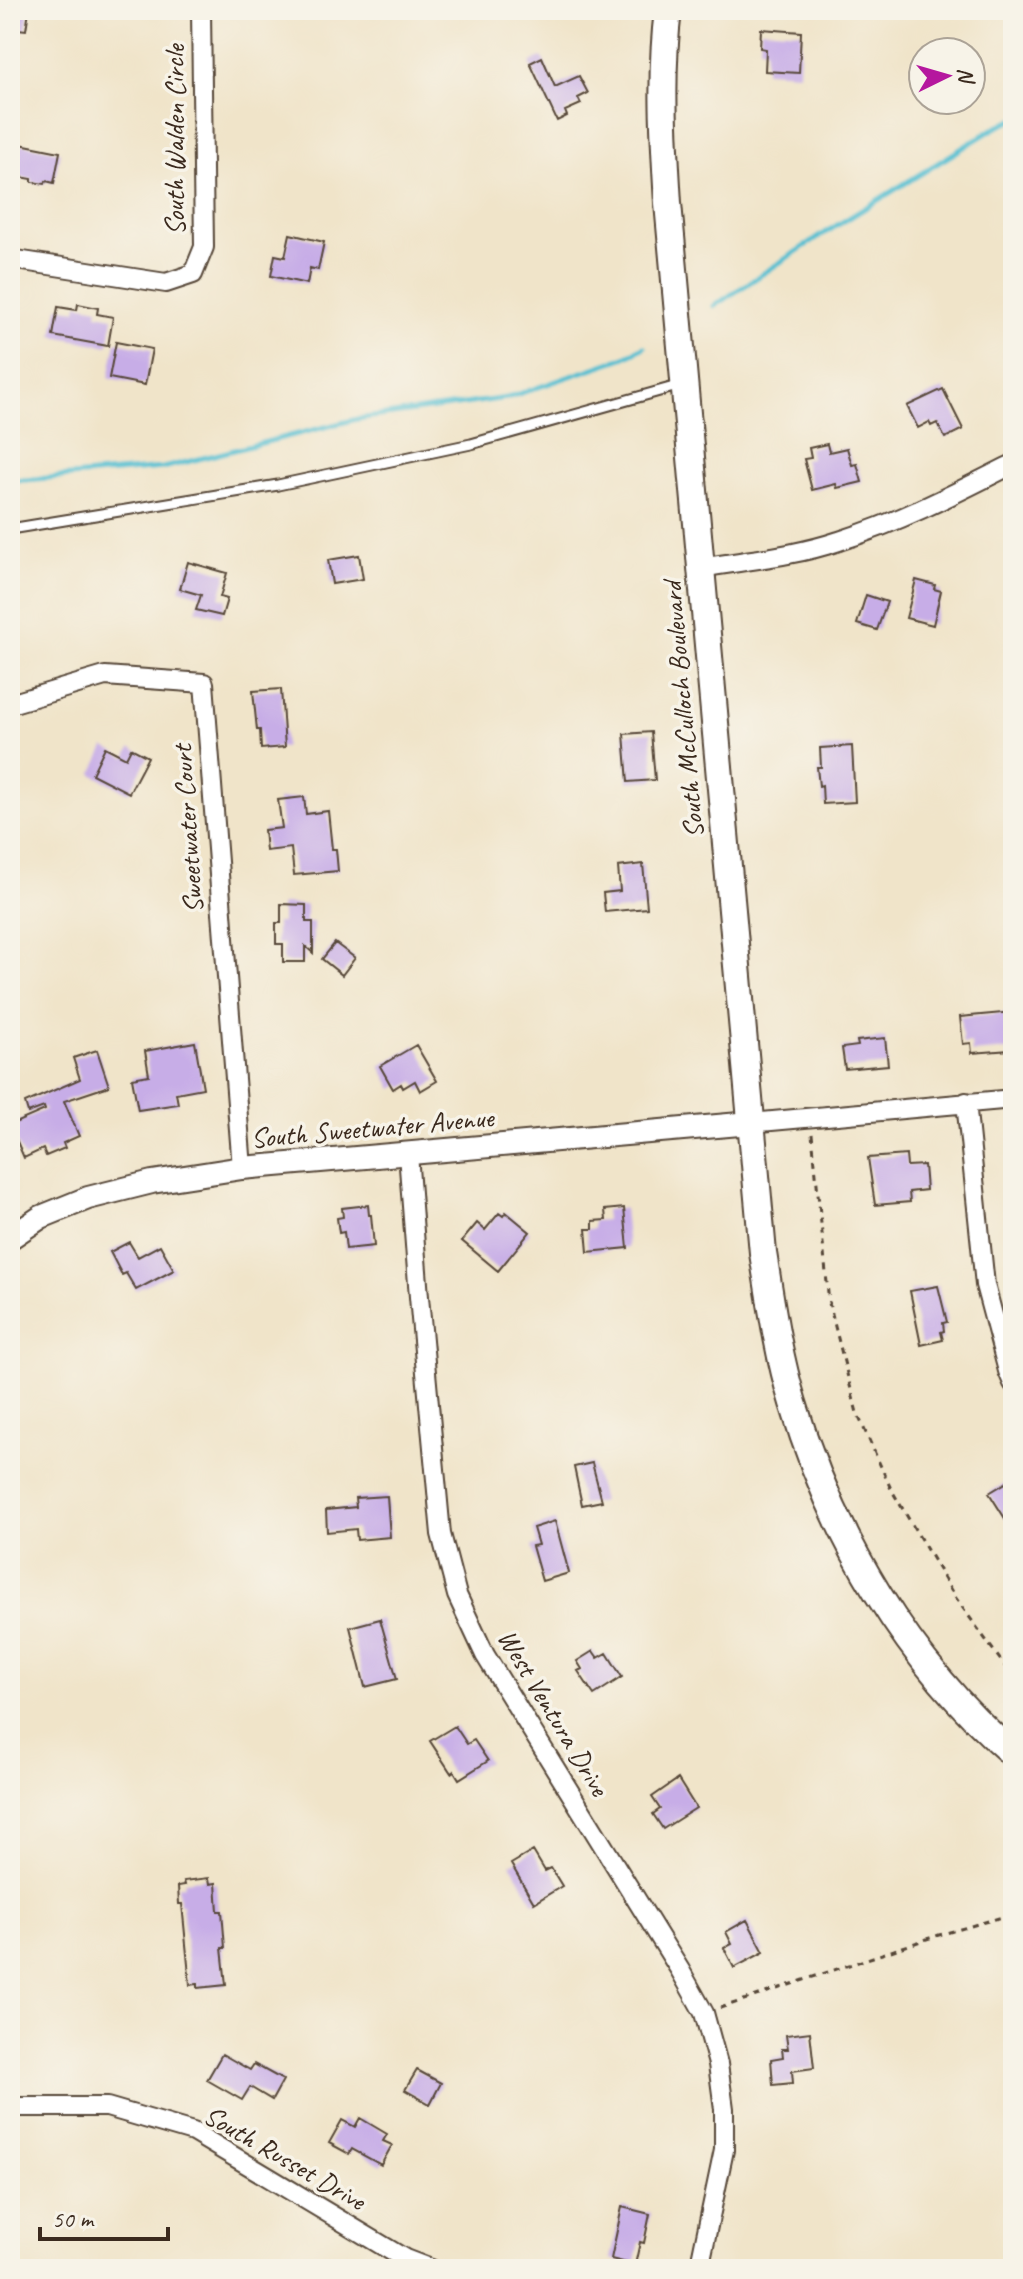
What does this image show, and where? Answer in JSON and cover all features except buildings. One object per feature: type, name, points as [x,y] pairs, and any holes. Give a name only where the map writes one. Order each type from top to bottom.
[{"type":"main road","name":"South McCulloch Boulevard","points":[[668,10],[663,120],[668,203],[763,1253],[775,1328],[792,1402],[822,1488],[856,1554],[894,1619],[944,1685],[1013,1754]]},
{"type":"street","name":"South Walden Circle","points":[[10,259],[166,283],[193,274],[204,247],[201,10]]},
{"type":"street","points":[[701,568],[837,542],[888,524],[1013,464]]},
{"type":"street","name":"Sweetwater Court","points":[[10,704],[105,676],[204,683],[242,1168]]},
{"type":"street","points":[[751,1123],[1013,1099]]},
{"type":"street","points":[[966,1102],[985,1285],[1013,1383]]},
{"type":"street","name":"South Sweetwater Avenue","points":[[10,1238],[41,1217],[88,1198],[152,1182],[242,1168],[751,1123]]},
{"type":"street","name":"West Ventura Drive","points":[[408,1154],[441,1534],[457,1595],[485,1655],[704,2013],[718,2064],[724,2109],[724,2150],[699,2269]]},
{"type":"street","name":"South Russet Drive","points":[[10,2107],[107,2107],[193,2132],[405,2259],[431,2269]]},
{"type":"lane","points":[[10,529],[353,470],[471,444],[684,384]]},
{"type":"path","points":[[810,1117],[829,1303],[857,1413],[891,1489],[955,1597],[1013,1673]]},
{"type":"path","points":[[704,2013],[939,1935],[1013,1914]]},
{"type":"waterway","points":[[714,306],[823,234],[993,129],[1013,120]]},
{"type":"waterway","points":[[10,479],[163,468],[357,419],[507,398],[623,358],[644,347]]}]
